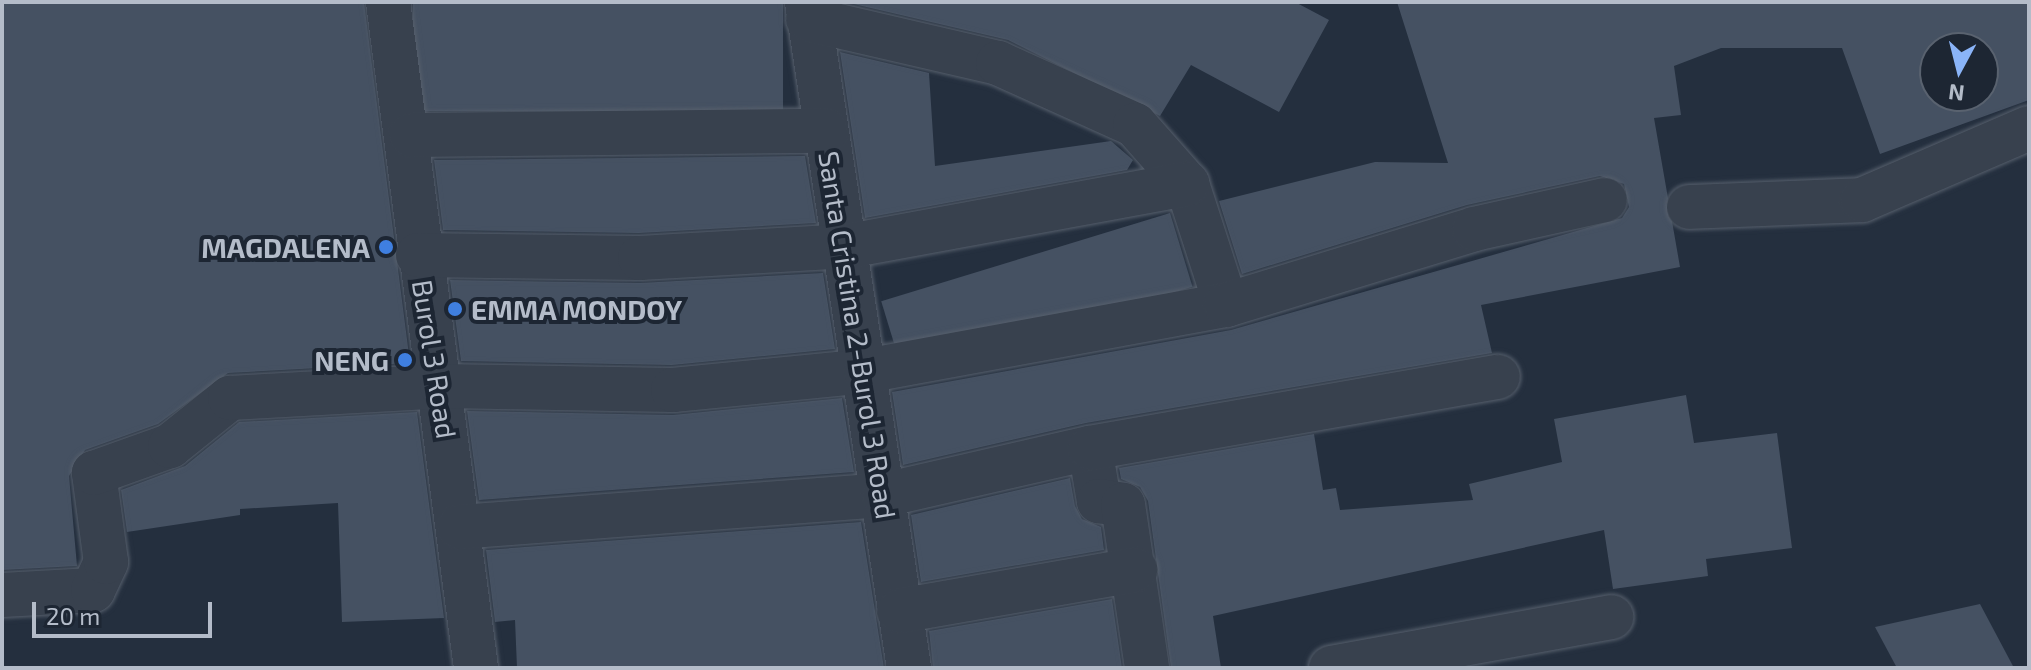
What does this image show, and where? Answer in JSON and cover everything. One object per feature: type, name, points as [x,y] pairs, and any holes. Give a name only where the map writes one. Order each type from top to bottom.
[{"type":"street","name":"Burol 3 Road","points":[[388,2],[411,135],[418,255],[442,386],[476,668]]},
{"type":"street","points":[[808,10],[998,63],[1135,125],[1187,184],[1226,305]]},
{"type":"street","name":"Santa Cristina 2-Burol 3 Road","points":[[808,10],[826,131],[849,246],[909,668]]},
{"type":"street","points":[[1689,207],[1862,200],[2029,128]]},
{"type":"street","points":[[411,135],[826,131]]},
{"type":"street","points":[[418,255],[640,258],[849,246],[1187,184]]},
{"type":"street","points":[[2,595],[93,590],[106,562],[94,473],[170,446],[230,398],[442,386],[673,390],[866,371],[1226,305],[1474,229],[1605,200]]},
{"type":"street","points":[[459,527],[884,495],[1090,448],[1498,377]]},
{"type":"street","points":[[1090,448],[1099,501],[1123,505],[1135,570],[1147,668]]},
{"type":"street","points":[[899,611],[1135,570]]},
{"type":"street","points":[[1331,668],[1611,617]]},
{"type":"building","points":[[2,2],[364,2],[410,363],[228,373],[158,424],[85,450],[69,476],[77,566],[2,570]]},
{"type":"building","points":[[413,2],[783,2],[783,111],[413,111]]},
{"type":"building","points":[[845,2],[1295,2],[1329,20],[1279,112],[1191,65],[1160,116],[1008,40]]},
{"type":"building","points":[[1397,2],[2029,2],[2029,100],[1999,111],[1999,32],[1919,32],[1919,112],[1996,112],[1880,154],[1842,48],[1721,48],[1674,66],[1681,115],[1654,118],[1680,267],[1481,305],[1492,353],[1086,423],[903,465],[892,392],[1231,330],[1622,218],[1629,207],[1624,184],[1600,176],[1467,205],[1242,274],[1219,201],[1375,162],[1448,163]]},
{"type":"building","points":[[840,52],[929,73],[935,166],[1111,141],[1133,160],[1127,170],[865,218]]},
{"type":"building","points":[[805,156],[816,223],[639,233],[443,230],[434,160]]},
{"type":"building","points":[[1170,213],[1193,287],[904,375],[881,301]]},
{"type":"building","points":[[823,273],[835,349],[672,365],[461,361],[450,280],[640,283]]},
{"type":"building","points":[[1686,395],[1694,443],[1777,433],[1792,548],[1706,559],[1708,576],[1613,589],[1604,530],[1213,616],[1221,668],[1171,668],[1148,501],[1140,487],[1121,479],[1119,468],[1314,434],[1323,490],[1336,488],[1340,510],[1473,500],[1469,484],[1562,462],[1554,419]]},
{"type":"building","points":[[842,398],[854,472],[479,500],[467,411],[673,415]]},
{"type":"building","points":[[417,412],[444,618],[342,622],[338,503],[240,509],[240,515],[127,532],[121,490],[185,466],[239,422]]},
{"type":"building","points":[[1070,478],[1075,506],[1082,519],[1101,527],[1104,550],[921,582],[911,515]]},
{"type":"building","points":[[861,522],[884,668],[517,668],[515,620],[495,622],[486,550]]},
{"type":"building","points":[[1112,599],[1122,668],[933,668],[929,631]]},
{"type":"building","points":[[1980,604],[2014,668],[1897,668],[1875,627]]},
{"type":"place","name":"MAGDALENA","points":[[386,247]]},
{"type":"place","name":"EMMA MONDOY","points":[[455,309]]},
{"type":"place","name":"NENG","points":[[405,360]]}]
